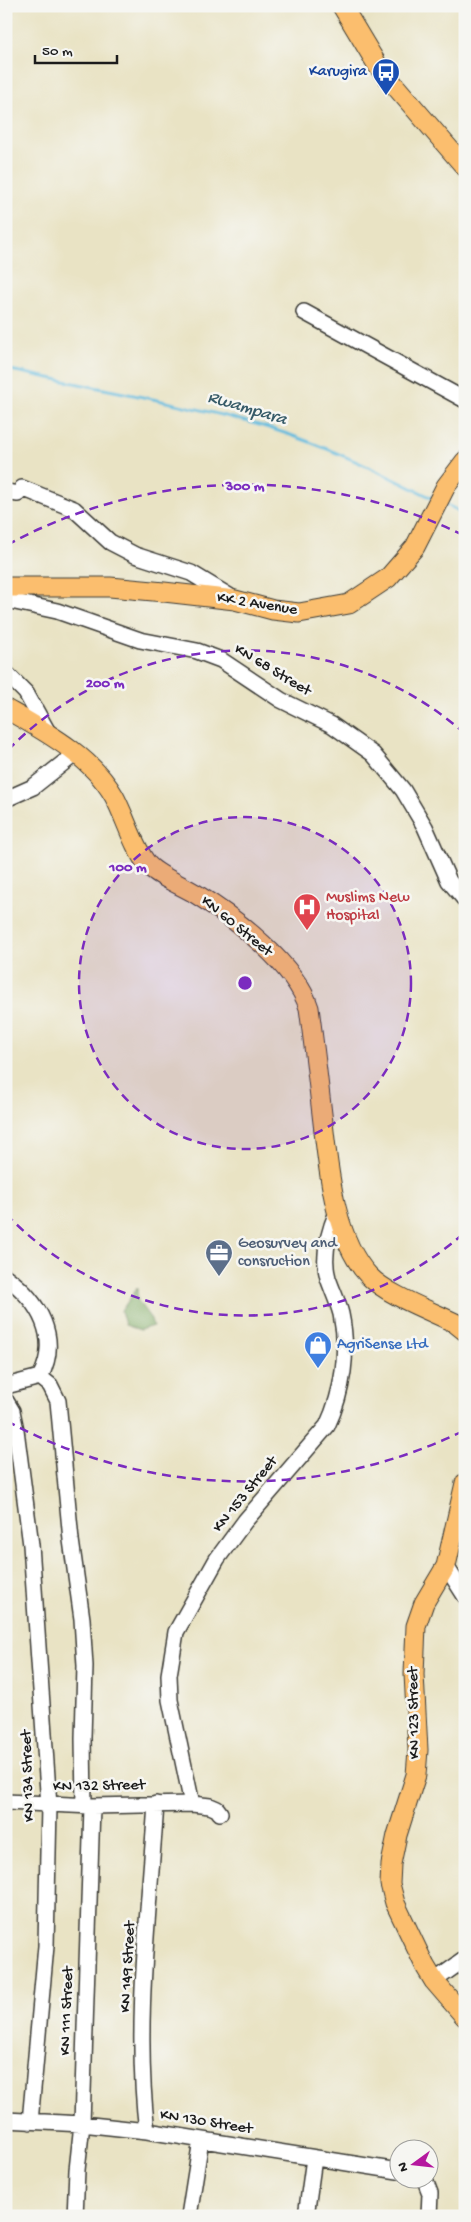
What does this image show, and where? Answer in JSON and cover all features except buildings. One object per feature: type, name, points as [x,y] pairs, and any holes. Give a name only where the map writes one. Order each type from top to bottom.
[{"type":"main road","points":[[342,6],[378,66],[465,166]]},
{"type":"main road","name":"KK 2 Avenue","points":[[6,587],[110,587],[235,600],[273,610],[299,613],[349,604],[388,578],[422,538],[446,486],[465,461]]},
{"type":"main road","name":"KN 60 Street","points":[[6,709],[76,753],[98,774],[115,798],[148,865],[205,900],[246,931],[260,942],[296,980],[305,993],[310,1008],[326,1144],[337,1212],[349,1246],[368,1276],[380,1286],[455,1323],[465,1331]]},
{"type":"main road","name":"KN 123 Street","points":[[465,1483],[446,1566],[424,1603],[416,1626],[414,1674],[418,1750],[416,1775],[397,1835],[391,1864],[390,1884],[395,1903],[424,1966],[465,2017]]},
{"type":"street","points":[[304,312],[465,400]]},
{"type":"street","points":[[16,491],[74,510],[110,542],[135,555],[191,573],[235,600]]},
{"type":"street","name":"KN 68 Street","points":[[6,600],[57,611],[140,640],[205,654],[221,660],[281,700],[332,725],[373,754],[403,790],[426,827],[450,880],[465,900]]},
{"type":"street","points":[[6,673],[26,693],[50,736]]},
{"type":"street","points":[[6,799],[33,787],[76,753]]},
{"type":"street","name":"KN 153 Street","points":[[192,1804],[170,1700],[169,1675],[176,1632],[217,1559],[245,1521],[322,1432],[333,1412],[342,1383],[345,1349],[341,1314],[327,1276],[326,1260],[330,1228],[337,1212]]},
{"type":"street","points":[[6,1277],[25,1292],[36,1306],[48,1335],[46,1367],[40,1378],[6,1386]]},
{"type":"street","name":"KN 111 Street","points":[[40,1378],[50,1385],[58,1401],[70,1540],[82,1620],[85,1666],[83,1738],[88,1806],[82,2124],[75,2216]]},
{"type":"street","name":"KN 134 Street","points":[[6,1401],[12,1411],[16,1430],[31,1545],[49,1806],[46,1946],[30,2122]]},
{"type":"street","points":[[446,1566],[465,1596]]},
{"type":"street","name":"KN 132 Street","points":[[6,1802],[49,1806],[192,1804],[217,1808],[220,1813]]},
{"type":"street","name":"KN 149 Street","points":[[147,2131],[142,2093],[142,2063],[145,1969],[156,1804]]},
{"type":"street","points":[[434,1980],[465,1959]]},
{"type":"street","name":"KN 130 Street","points":[[6,2120],[82,2124],[147,2131],[388,2170]]},
{"type":"street","points":[[189,2216],[200,2140]]},
{"type":"street","points":[[306,2216],[314,2158]]},
{"type":"street","points":[[429,2190],[429,2216]]},
{"type":"green space","points":[[137,1288],[138,1301],[151,1319],[153,1326],[140,1330],[125,1325],[121,1311]]},
{"type":"waterway","name":"Rwampara","points":[[6,369],[171,403],[269,428],[331,451],[432,498]]},
{"type":"waterway","name":"Rwampara","points":[[445,504],[457,510],[465,517]]},
{"type":"place","name":"Karugira","points":[[386,96]]},
{"type":"place","name":"Muslims New Hospital","points":[[307,931]]},
{"type":"place","name":"Geosurvey and consruction","points":[[219,1277]]},
{"type":"place","name":"AgriSense Ltd","points":[[318,1369]]}]
